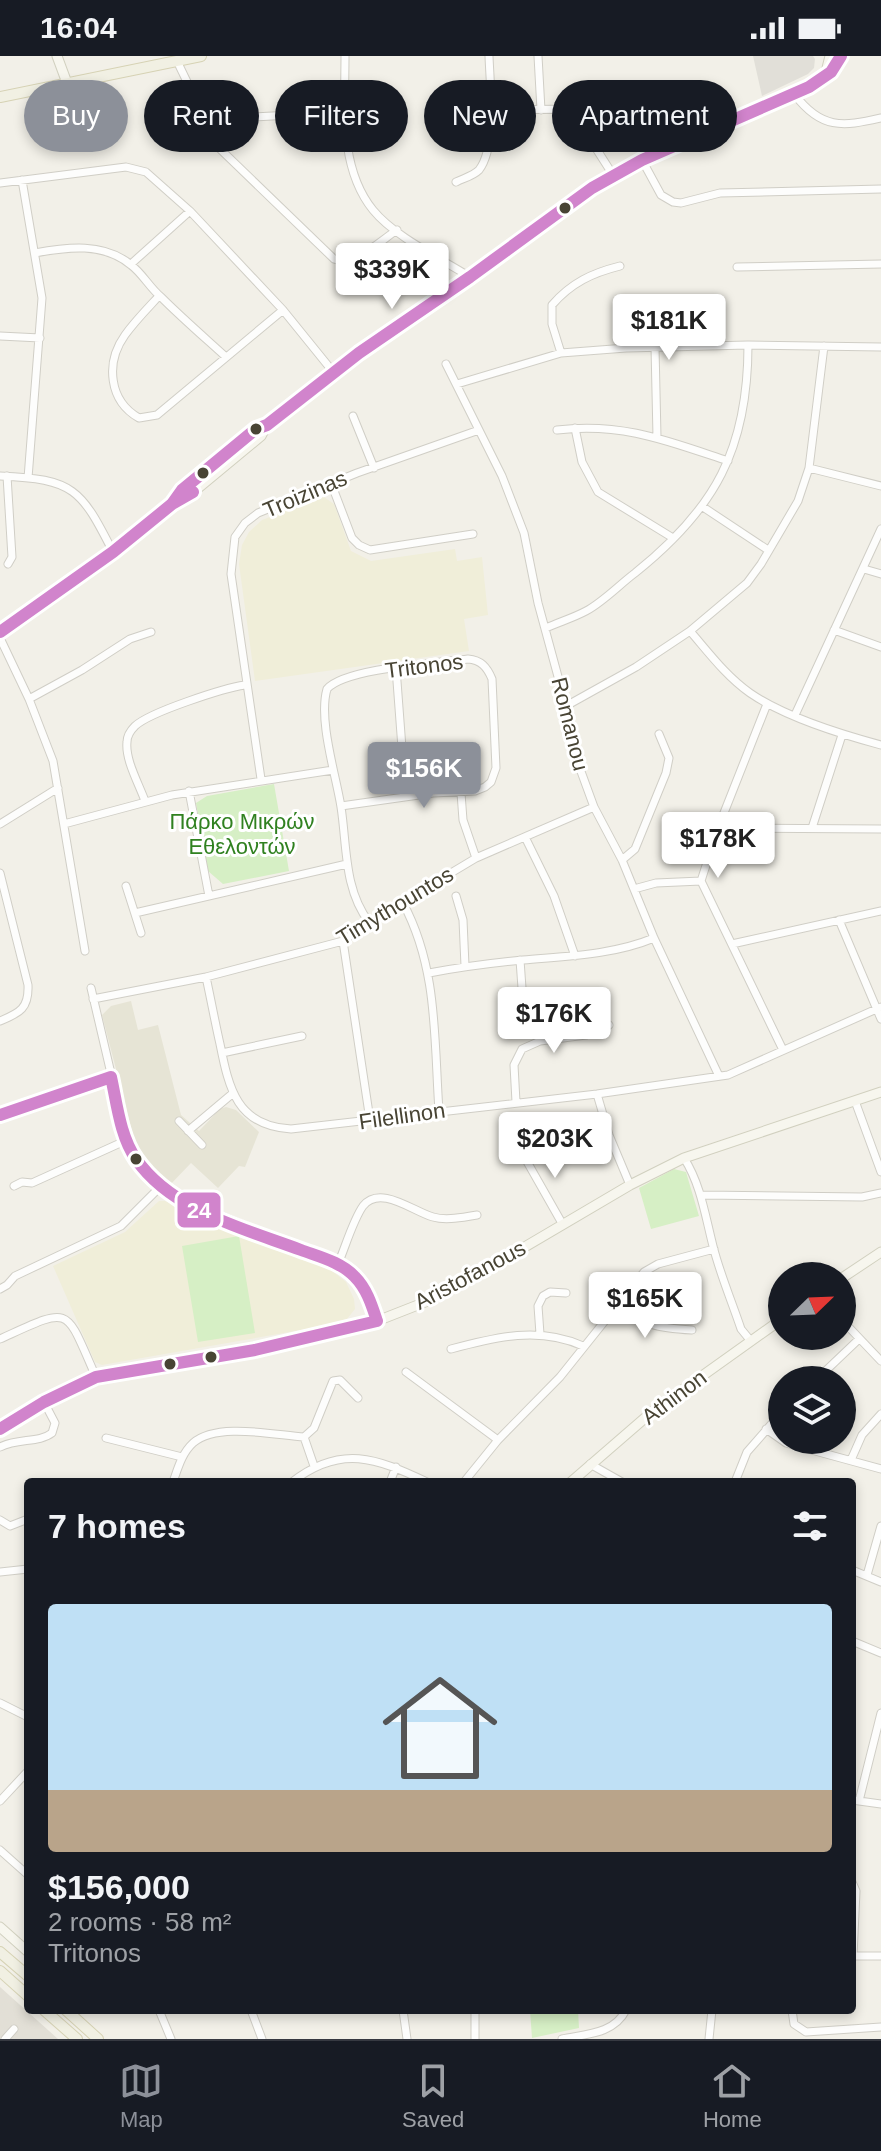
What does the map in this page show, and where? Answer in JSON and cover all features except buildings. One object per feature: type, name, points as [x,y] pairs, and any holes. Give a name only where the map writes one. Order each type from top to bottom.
[{"type":"main road","points":[[82,80],[201,56]]},
{"type":"main road","points":[[0,97],[24,92]]},
{"type":"main road","points":[[0,1952],[24,1972]]},
{"type":"main road","points":[[0,1971],[20,1989]]},
{"type":"main road","points":[[49,2014],[77,2039]]},
{"type":"main road","points":[[70,2014],[98,2039]]},
{"type":"street","points":[[57,56],[66,80]]},
{"type":"street","points":[[345,56],[345,80]]},
{"type":"street","points":[[489,56],[490,80]]},
{"type":"street","points":[[538,56],[541,110]]},
{"type":"street","points":[[819,82],[828,68],[828,56]]},
{"type":"street","points":[[85,951],[53,761],[0,635],[113,552],[172,504],[191,494],[261,436],[267,425],[334,373],[581,195],[642,160],[795,95],[831,72],[841,56]]},
{"type":"street","points":[[177,61],[186,80]]},
{"type":"street","points":[[795,95],[817,118],[831,123],[842,125],[881,118]]},
{"type":"street","points":[[536,110],[552,110]]},
{"type":"street","points":[[223,152],[334,259],[342,262],[351,260],[397,230]]},
{"type":"street","points":[[349,152],[360,191],[375,212],[397,230],[470,277]]},
{"type":"street","points":[[456,182],[476,173],[487,152]]},
{"type":"street","points":[[598,152],[613,175]]},
{"type":"street","points":[[642,160],[661,195],[681,203],[720,193],[881,189]]},
{"type":"street","points":[[0,183],[126,167],[146,172],[190,211],[283,310],[334,373]]},
{"type":"street","points":[[22,180],[42,298],[28,478]]},
{"type":"street","points":[[131,264],[190,211]]},
{"type":"street","points":[[35,253],[68,247],[86,248],[111,254],[131,264],[159,296],[226,357]]},
{"type":"street","points":[[737,267],[881,264]]},
{"type":"street","points":[[561,353],[552,324],[552,305],[581,280],[596,272],[620,266]]},
{"type":"street","points":[[159,296],[123,337],[113,367],[116,397],[139,418],[157,415],[283,310]]},
{"type":"street","points":[[0,336],[40,338]]},
{"type":"street","points":[[457,384],[561,353],[748,345],[881,347]]},
{"type":"street","points":[[546,628],[588,611],[655,557],[703,507],[728,461],[744,406],[748,345]]},
{"type":"street","points":[[566,706],[636,667],[690,631],[747,583],[798,501],[809,468],[824,346]]},
{"type":"street","points":[[655,347],[657,437]]},
{"type":"street","name":"Romanou","points":[[446,364],[502,476],[524,533],[538,603],[579,766],[594,807],[622,860],[654,938],[719,1076]]},
{"type":"street","points":[[353,416],[374,468]]},
{"type":"street","points":[[557,430],[611,427],[657,437],[728,461]]},
{"type":"street","points":[[575,428],[582,462],[598,492],[673,538]]},
{"type":"street","name":"Troizinas","points":[[261,779],[231,574],[235,537],[245,523],[258,513],[331,483],[479,430]]},
{"type":"street","points":[[809,468],[881,486]]},
{"type":"street","points":[[8,564],[12,557],[4,476],[60,484],[78,494],[93,512],[113,552]]},
{"type":"street","points":[[331,483],[352,538],[370,550],[473,534]]},
{"type":"street","points":[[703,507],[768,550]]},
{"type":"street","points":[[795,715],[881,529]]},
{"type":"street","points":[[864,569],[881,574]]},
{"type":"street","points":[[834,630],[881,647]]},
{"type":"street","points":[[690,631],[722,668],[767,704],[842,735],[881,745]]},
{"type":"street","points":[[29,699],[130,639],[151,632]]},
{"type":"street","name":"Tritonos","points":[[333,770],[325,703],[327,689],[331,685],[344,677],[468,659],[482,664],[489,672],[495,775],[485,787],[461,793],[433,793],[341,806]]},
{"type":"street","points":[[396,668],[402,748]]},
{"type":"street","points":[[145,801],[128,753],[130,732],[146,718],[245,685]]},
{"type":"street","points":[[767,704],[718,828],[701,881],[783,1050]]},
{"type":"street","points":[[622,860],[635,849],[666,773],[669,758],[659,734]]},
{"type":"street","points":[[812,828],[842,735]]},
{"type":"street","points":[[64,824],[189,791],[333,770],[341,806],[347,864],[360,910],[369,922]]},
{"type":"street","points":[[0,824],[58,788]]},
{"type":"street","points":[[189,791],[209,896]]},
{"type":"street","points":[[461,793],[463,820],[476,858]]},
{"type":"street","name":"Timythountos","points":[[93,999],[206,977],[343,941],[476,858],[594,807]]},
{"type":"street","points":[[718,828],[881,829]]},
{"type":"street","points":[[525,837],[554,896],[575,956]]},
{"type":"street","points":[[135,913],[347,864]]},
{"type":"street","points":[[0,873],[28,985],[26,1006],[18,1014],[0,1021]]},
{"type":"street","points":[[634,889],[656,883],[701,881]]},
{"type":"street","points":[[126,886],[141,933]]},
{"type":"street","points":[[456,896],[463,920],[465,966]]},
{"type":"street","points":[[403,903],[420,937],[429,973],[439,1111]]},
{"type":"street","points":[[732,944],[881,911]]},
{"type":"street","points":[[839,920],[879,1008],[881,1019]]},
{"type":"street","points":[[429,973],[465,966],[575,956],[632,946],[654,938]]},
{"type":"street","points":[[343,941],[370,1120]]},
{"type":"street","points":[[516,1006],[522,988],[520,960]]},
{"type":"street","points":[[188,1131],[232,1094],[206,977]]},
{"type":"street","points":[[91,988],[127,1140],[136,1159],[160,1187],[245,1228],[338,1264],[355,1277],[377,1321]]},
{"type":"street","name":"Filellinon","points":[[232,1094],[249,1115],[266,1125],[309,1128],[597,1094],[735,1073],[879,1008]]},
{"type":"street","points":[[516,1102],[514,1065],[522,1049],[540,1041],[586,1035],[609,1025]]},
{"type":"street","points":[[222,1053],[302,1036]]},
{"type":"street","points":[[0,1115],[111,1077]]},
{"type":"street","name":"Aristofanous","points":[[0,1429],[44,1402],[96,1377],[255,1350],[377,1321],[439,1296],[630,1185],[684,1158],[881,1092]]},
{"type":"street","points":[[597,1094],[609,1135],[630,1185]]},
{"type":"street","points":[[855,1101],[881,1172]]},
{"type":"street","points":[[179,1121],[202,1145]]},
{"type":"street","points":[[14,1186],[22,1182],[32,1183],[127,1140]]},
{"type":"street","points":[[521,1151],[563,1225]]},
{"type":"street","points":[[684,1158],[694,1173],[702,1195],[714,1249],[741,1329],[750,1340]]},
{"type":"street","points":[[0,1289],[15,1276],[121,1226],[160,1187]]},
{"type":"street","points":[[702,1195],[862,1197],[881,1193]]},
{"type":"street","points":[[338,1264],[364,1206],[375,1198],[387,1199],[440,1218],[477,1215]]},
{"type":"street","points":[[467,1478],[498,1440],[560,1377],[636,1281],[652,1267],[714,1249]]},
{"type":"street","points":[[856,1270],[879,1256]]},
{"type":"street","points":[[540,1334],[538,1306],[543,1296],[550,1292],[566,1293]]},
{"type":"street","points":[[618,1303],[651,1326],[692,1330]]},
{"type":"street","points":[[0,1339],[50,1316],[63,1317],[73,1326],[96,1377]]},
{"type":"street","name":"Athinon","points":[[575,1478],[653,1411],[768,1328]]},
{"type":"street","points":[[451,1349],[496,1338],[540,1334],[568,1339],[583,1346]]},
{"type":"street","points":[[856,1336],[881,1361]]},
{"type":"street","points":[[831,1366],[859,1339]]},
{"type":"street","points":[[406,1372],[498,1440]]},
{"type":"street","points":[[174,1478],[182,1457],[192,1444],[205,1435],[218,1432],[304,1437],[314,1428],[333,1381],[340,1380],[358,1398]]},
{"type":"street","points":[[0,1447],[20,1440],[45,1438],[52,1433],[55,1423],[44,1402]]},
{"type":"street","points":[[851,1460],[862,1435],[881,1414]]},
{"type":"street","points":[[737,1478],[747,1452],[766,1429],[786,1443],[881,1469]]},
{"type":"street","points":[[304,1437],[314,1466]]},
{"type":"street","points":[[106,1438],[182,1457]]},
{"type":"street","points":[[298,1478],[314,1466],[359,1458],[378,1460],[419,1478]]},
{"type":"street","points":[[590,1464],[615,1478]]},
{"type":"street","points":[[392,1478],[396,1467]]},
{"type":"street","points":[[0,1520],[10,1526],[24,1521]]},
{"type":"street","points":[[867,1575],[881,1526]]},
{"type":"street","points":[[0,1572],[24,1569]]},
{"type":"street","points":[[856,1571],[881,1582]]},
{"type":"street","points":[[856,1643],[881,1653]]},
{"type":"street","points":[[0,1703],[24,1715]]},
{"type":"street","points":[[856,1797],[881,1713]]},
{"type":"street","points":[[0,1801],[24,1775]]},
{"type":"street","points":[[856,1800],[881,1804]]},
{"type":"street","points":[[0,1850],[24,1871]]},
{"type":"street","points":[[0,1927],[24,1948]]},
{"type":"street","points":[[856,1956],[881,1956]]},
{"type":"street","points":[[161,2014],[171,2039]]},
{"type":"street","points":[[253,2014],[262,2039]]},
{"type":"street","points":[[404,2014],[407,2039]]},
{"type":"street","points":[[475,2014],[475,2039]]},
{"type":"street","points":[[562,2039],[605,2030],[617,2023],[623,2014]]},
{"type":"street","points":[[709,2039],[712,2014]]},
{"type":"street","points":[[793,2014],[794,2024],[806,2032],[881,2027]]},
{"type":"street","points":[[5,2039],[14,2029]]},
{"type":"shaded area","points":[[753,56],[813,56],[814,68],[808,74],[762,96]]},
{"type":"shaded area","points":[[324,497],[334,504],[351,551],[371,561],[455,549],[457,561],[482,557],[488,615],[464,619],[469,651],[255,681],[239,564],[242,545],[249,532],[262,520]]},
{"type":"shaded area","points":[[131,1001],[138,1030],[158,1025],[181,1115],[199,1131],[220,1109],[226,1107],[236,1110],[259,1132],[245,1167],[239,1166],[218,1188],[191,1163],[168,1187],[138,1154],[102,1015],[111,1006]]},
{"type":"shaded area","points":[[159,1201],[331,1270],[346,1282],[355,1309],[347,1319],[318,1327],[102,1365],[95,1362],[53,1266],[125,1232]]},
{"type":"shaded area","points":[[0,1987],[24,2009],[24,2014],[30,2014],[58,2039],[0,2039]]},
{"type":"green space","name":"Πάρκο Μικρών Εθελοντών","points":[[274,784],[289,871],[223,884],[208,871],[196,803],[207,796]]},
{"type":"green space","points":[[674,1169],[686,1172],[699,1216],[651,1229],[639,1188]]},
{"type":"green space","points":[[239,1236],[255,1333],[198,1342],[182,1246]]},
{"type":"green space","points":[[530,2014],[578,2014],[579,2028],[532,2038]]},
{"type":"transit line","name":"24","points":[[172,504],[182,490],[256,429],[267,425],[359,353],[592,188],[642,160],[809,87],[831,72],[841,56]]},
{"type":"transit line","name":"24","points":[[0,632],[113,552],[172,504],[193,492]]},
{"type":"transit line","name":"24","points":[[0,1115],[111,1077],[126,1140],[151,1177],[169,1192],[211,1216],[343,1267],[363,1287],[377,1321],[255,1350],[96,1377],[44,1402],[0,1429]]}]
